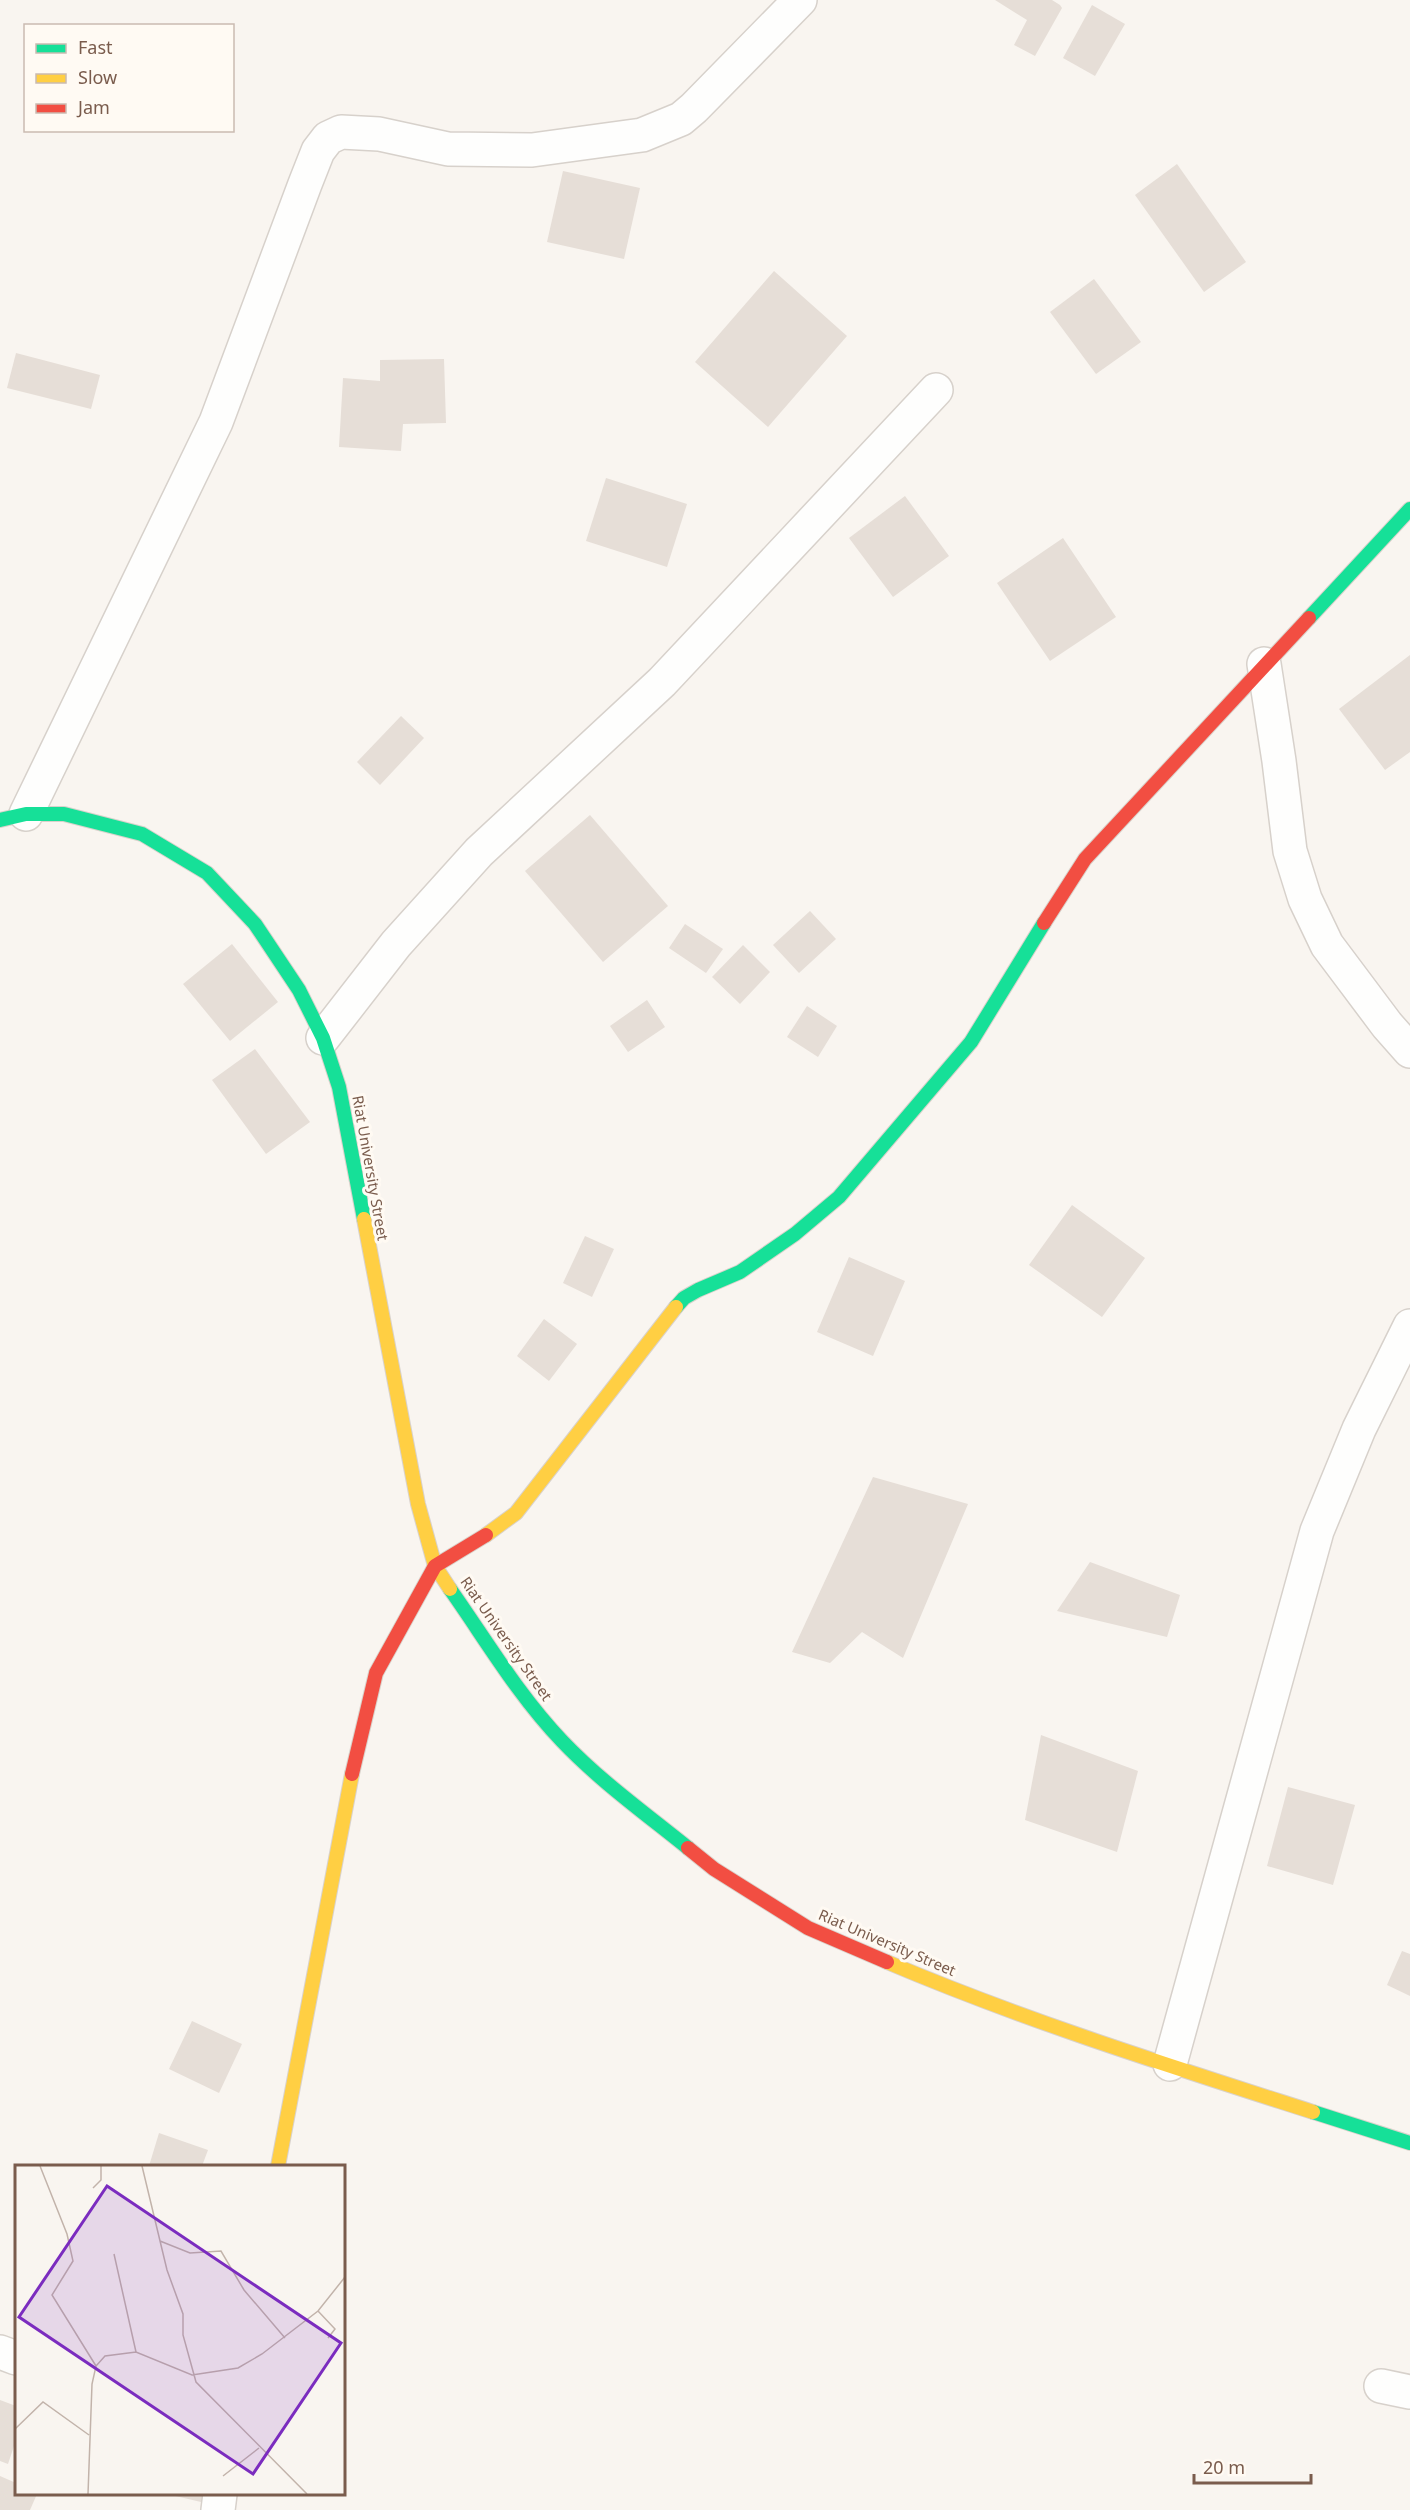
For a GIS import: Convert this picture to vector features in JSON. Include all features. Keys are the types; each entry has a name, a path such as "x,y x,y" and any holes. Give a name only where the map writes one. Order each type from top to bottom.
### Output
{"street":[{"path":"13,817 216,422 318,151 328,138 341,132 360,132 448,149 532,150 642,135 666,127 688,114 800,0"},
{"path":"323,1038 396,944 479,852 662,682 936,390"},
{"path":"278,2165 360,1734 376,1673 435,1566 496,1529 516,1513 684,1298 740,1272 795,1234 839,1197 971,1042 1085,859 1410,509"},
{"path":"1264,664 1290,851 1305,899 1327,945 1410,1052"},
{"name":"Riat University Street","path":"13,817 64,814 142,834 207,873 255,924 298,990 323,1038 339,1087 418,1504 435,1566 516,1685 561,1741 602,1778 714,1869 808,1928 913,1973 1122,2050 1410,2143"},
{"path":"1170,2064 1317,1531 1359,1429 1410,1326"},
{"path":"0,2352 15,2358"},
{"path":"218,2510 220,2495"}],"building":[{"path":"995,0 1052,0 1060,5 1062,8 1035,56 1014,45 1027,20"},
{"path":"1092,5 1125,24 1095,76 1063,58"},
{"path":"1177,164 1246,262 1204,292 1135,195"},
{"path":"563,171 640,188 624,259 547,242"},
{"path":"774,271 847,336 768,427 695,362"},
{"path":"1094,279 1141,342 1096,374 1050,312"},
{"path":"16,353 100,375 91,409 7,388"},
{"path":"444,359 446,423 403,424 401,451 339,447 343,378 380,381 380,360"},
{"path":"606,478 687,504 667,567 586,541"},
{"path":"905,496 949,556 893,597 849,538"},
{"path":"1063,538 1116,617 1050,661 997,583"},
{"path":"1410,655 1410,752 1385,770 1339,709"},
{"path":"401,716 424,738 380,785 357,762"},
{"path":"590,815 668,906 603,962 525,871"},
{"path":"810,911 836,939 799,973 773,945"},
{"path":"685,924 723,949 706,973 669,948"},
{"path":"232,944 278,1002 230,1041 183,984"},
{"path":"743,945 770,972 740,1004 712,977"},
{"path":"647,1000 665,1027 628,1052 610,1026"},
{"path":"807,1006 837,1026 818,1057 787,1037"},
{"path":"255,1049 310,1122 266,1154 212,1080"},
{"path":"1072,1205 1145,1258 1102,1317 1029,1265"},
{"path":"585,1236 614,1249 592,1297 563,1283"},
{"path":"849,1257 905,1281 873,1356 817,1332"},
{"path":"544,1319 577,1344 549,1381 517,1356"},
{"path":"873,1477 968,1504 903,1658 862,1632 830,1663 792,1652"},
{"path":"1090,1562 1180,1595 1167,1637 1057,1611"},
{"path":"1041,1735 1138,1771 1117,1852 1025,1820"},
{"path":"1288,1787 1355,1805 1333,1885 1267,1866"},
{"path":"1402,1951 1410,1954 1410,1996 1387,1985"},
{"path":"192,2021 242,2044 219,2093 169,2069"},
{"path":"159,2133 208,2150 202,2165 149,2165"},
{"path":"0,2400 15,2406 15,2443 8,2464 0,2461"},
{"path":"0,2476 15,2483 15,2495 37,2495 30,2510 0,2510"},
{"path":"171,2495 203,2495 201,2502"}],"traffic: fast":[{"path":"1309,618 1410,509"},
{"path":"0,820 26,814 64,814 142,834 207,873 255,924 299,990 323,1038 339,1087 364,1219"},
{"path":"676,1307 684,1298 698,1290 740,1272 795,1234 839,1197 971,1042 1044,923"},
{"path":"450,1589 517,1686 562,1741 607,1783 688,1848"},
{"path":"1313,2112 1410,2143"}],"traffic: slow":[{"path":"364,1219 418,1504 435,1566 450,1589"},
{"path":"486,1535 516,1513 676,1307"},
{"path":"278,2165 352,1774"},
{"path":"887,1962 1045,2023 1313,2112"}],"traffic: jam":[{"path":"1044,923 1085,859 1309,618"},
{"path":"352,1774 376,1673 435,1566 486,1535"},
{"path":"688,1848 714,1869 808,1928 887,1962"}]}
